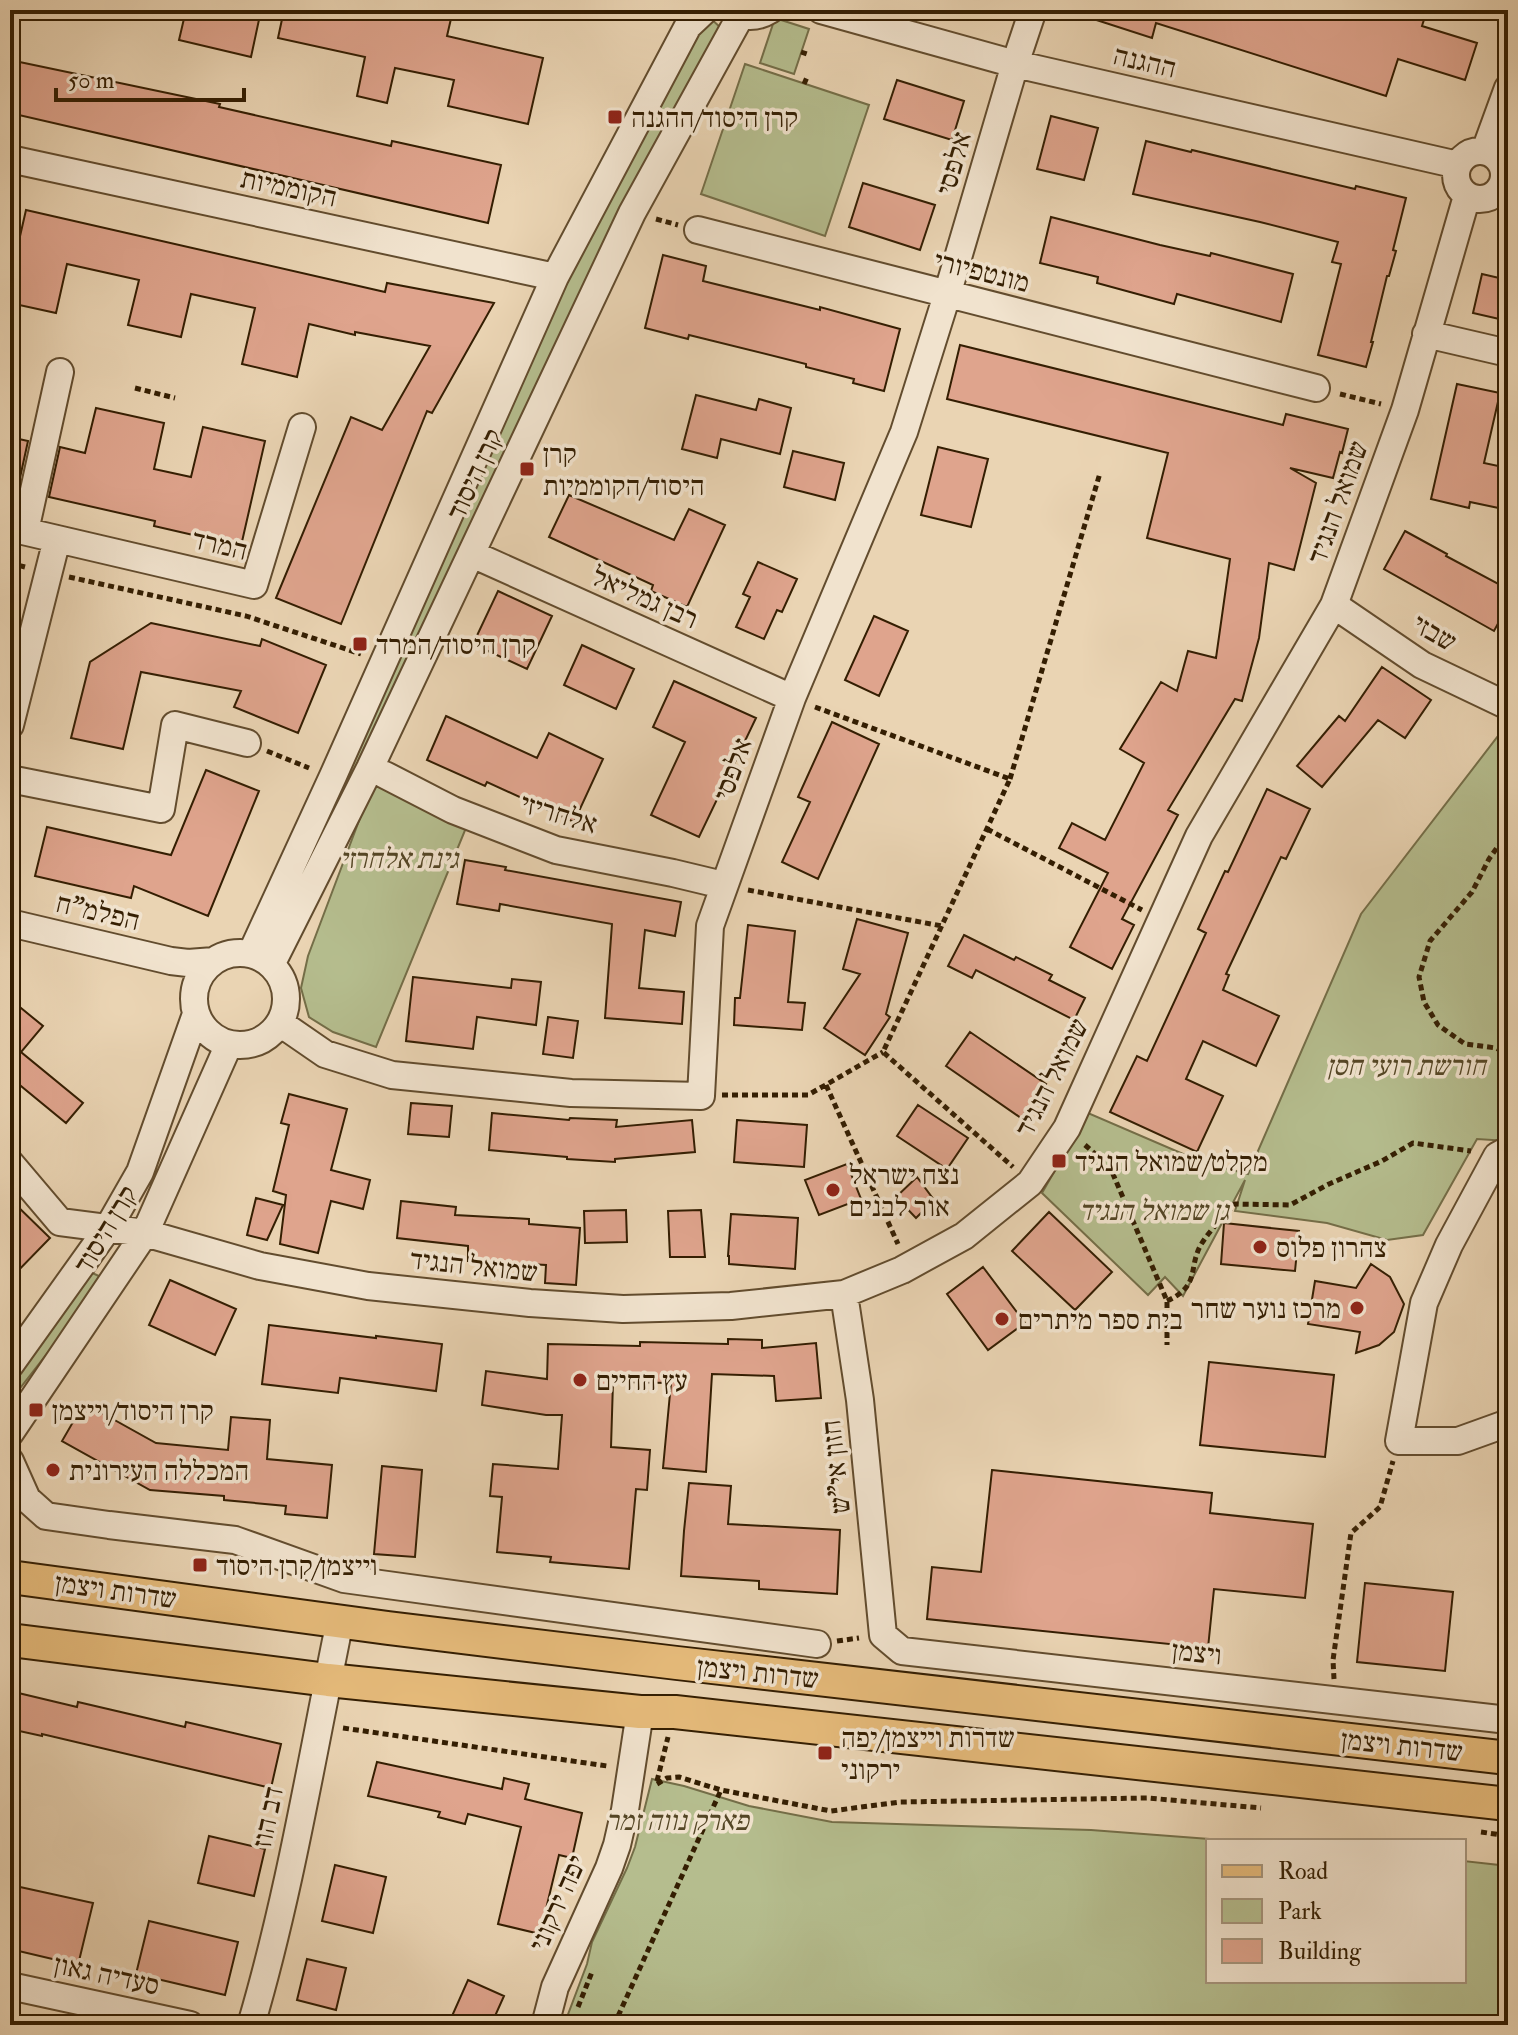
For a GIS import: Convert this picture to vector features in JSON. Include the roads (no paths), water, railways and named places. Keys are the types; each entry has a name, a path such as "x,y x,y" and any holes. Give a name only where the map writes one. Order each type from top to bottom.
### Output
{"main road":[{"path":"10,1565 29,1575 55,1581"},
{"name":"שדרות ויצמן","path":"10,1577 677,1663 1508,1758"},
{"name":"שדרות ויצמן","path":"10,1640 328,1680 640,1712 675,1712 1508,1804"}],"street":[{"name":"קרן היסוד","path":"261,959 333,776 555,277 688,26 705,10"},
{"path":"735,12 746,17 770,10"},
{"name":"ההגנה","path":"821,10 1015,64 1458,165"},
{"name":"אלפסי","path":"280,1023 325,1054 392,1075 571,1093 701,1096 710,926 792,698 904,432 1033,10"},
{"name":"קרן היסוד","path":"261,959 370,768 632,213 735,12"},
{"path":"1485,151 1508,88"},
{"path":"1485,151 1502,165 1506,179 1490,197 1474,199 1458,185 1456,171 1469,153 1485,151"},
{"name":"הקוממיות","path":"10,159 555,277"},
{"name":"שמואל הנגיד","path":"10,1163 60,1222 145,1233 260,1266 368,1286 530,1303 638,1309 731,1306 844,1294 909,1266 964,1236 1030,1183 1067,1128 1199,836 1334,605 1405,410 1467,196"},
{"name":"מונטפיורי","path":"698,230 1316,388"},
{"path":"1426,334 1508,353"},
{"path":"18,530 60,372"},
{"name":"המרד","path":"18,530 254,585 302,427"},
{"path":"10,725 57,539"},
{"name":"רבן גמליאל","path":"472,554 792,698"},
{"name":"שבזי","path":"1334,605 1422,665 1508,706"},
{"path":"10,779 161,809 175,725 247,743"},
{"name":"אלחריזי","path":"385,775 453,810 556,850 723,885"},
{"name":"הפלמ\"ח","path":"10,923 171,961 214,961"},
{"path":"171,961 185,971 195,1006 203,1027 214,1038 229,1044 258,1042 270,1034 280,1023 287,998 280,974 261,959 238,953 214,961 203,971 196,984 195,1006"},
{"name":"קרן היסוד","path":"10,1365 108,1228 140,1172 195,1006"},
{"name":"קרן היסוד","path":"10,1433 145,1233 229,1044"},
{"path":"1502,1153 1449,1245 1424,1303 1399,1441 1458,1441 1508,1423"},
{"name":"חזון אי\"ש","path":"844,1294 860,1400 883,1635"},
{"path":"10,1461 27,1499 46,1516 235,1540 344,1579 817,1644"},
{"name":"דב הוז","path":"251,2025 267,1970 340,1621"},
{"name":"ויצמן","path":"883,1635 902,1651 1508,1720"},
{"name":"יפה ירקוני","path":"545,2025 555,1987 617,1845 640,1712"},
{"name":"סעדיה גאון","path":"10,1986 190,2025"}],"place":[{"name":"קרן היסוד/ההגנה","path":"615,117"},
{"name":"קרן היסוד/הקוממיות","path":"527,469"},
{"name":"קרן היסוד/המרד","path":"360,644"},
{"name":"מקלט/שמואל הנגיד","path":"1059,1161"},
{"name":"נצח ישראל אור לבנים","path":"833,1190"},
{"name":"צהרון פלוס","path":"1260,1247"},
{"name":"מרכז נוער שחר","path":"1357,1308"},
{"name":"בית ספר מיתרים","path":"1002,1319"},
{"name":"עץ החיים","path":"580,1380"},
{"name":"קרן היסוד/וייצמן","path":"36,1410"},
{"name":"המכללה העירונית","path":"53,1470"},
{"name":"וייצמן/קרן היסוד","path":"200,1565"},
{"name":"שדרות וייצמן/יפה ירקוני","path":"825,1753"}],"park label":[{"name":"גינת אלחרזי","path":"399,858"},
{"name":"חורשת רועי חסן","path":"1406,1065"},
{"name":"גן שמואל הנגיד","path":"1154,1210"},
{"name":"פארק נווה זמר","path":"677,1820"}]}
